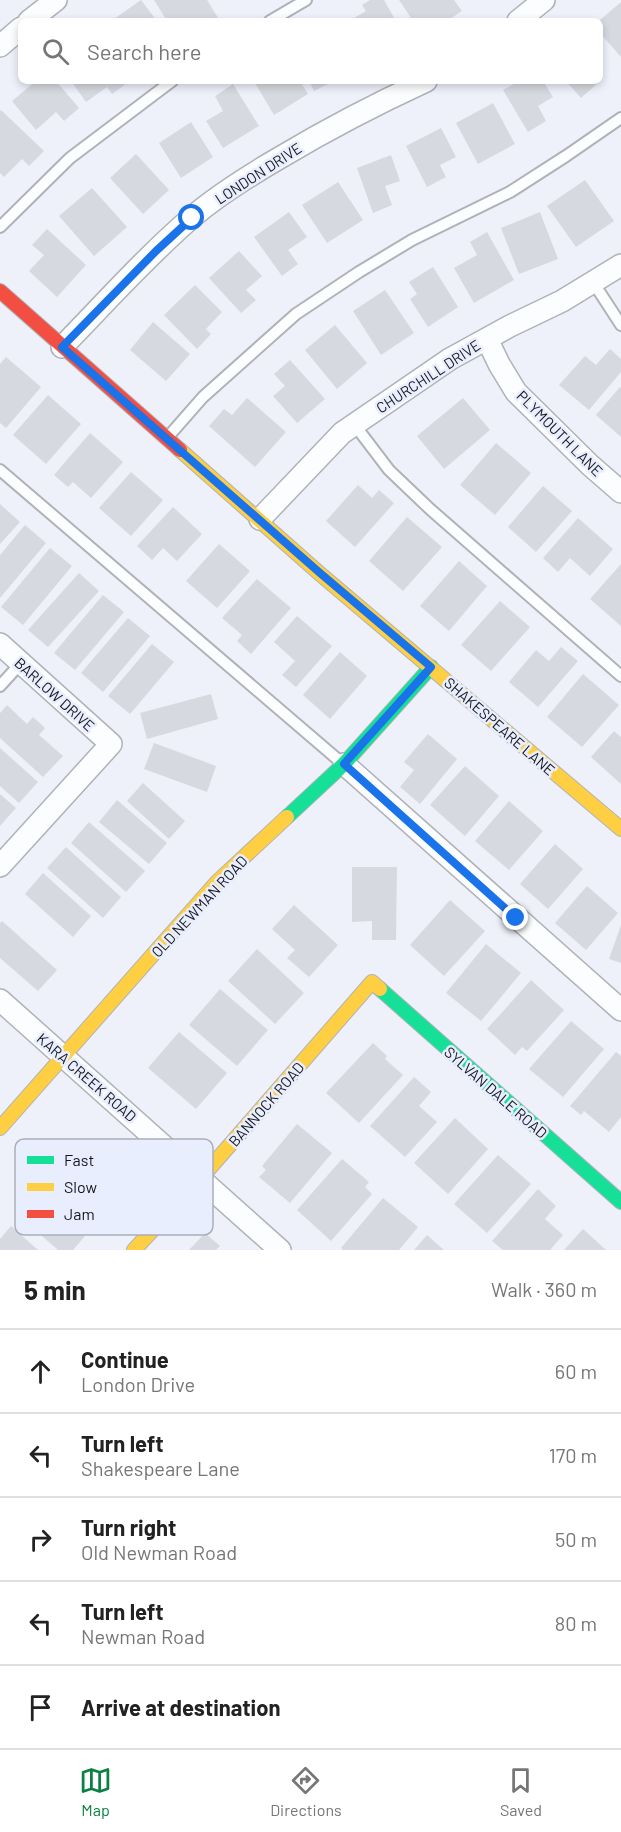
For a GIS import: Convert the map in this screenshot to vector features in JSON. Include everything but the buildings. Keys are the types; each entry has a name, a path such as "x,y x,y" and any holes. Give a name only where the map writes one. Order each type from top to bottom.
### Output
{"street":[{"path":"33,18 56,0"},
{"path":"522,18 544,0"},
{"path":"0,46 18,31"},
{"name":"LONDON DRIVE","path":"62,347 156,251 201,210 249,176 309,140 372,105 419,84"},
{"name":"CHURCHILL DRIVE","path":"260,519 342,433 354,424 450,358 562,301 621,265"},
{"name":"SHAKESPEARE LANE","path":"0,291 320,573 621,829"},
{"name":"PLYMOUTH LANE","path":"486,339 516,392 590,465 621,492"},
{"name":"BARLOW DRIVE","path":"0,644 111,744 0,866"},
{"name":"OLD NEWMAN ROAD","path":"0,1128 217,882 344,764 431,667"},
{"path":"344,764 621,1010"},
{"name":"BANNOCK ROAD","path":"213,1164 372,982"},
{"name":"SYLVAN DALE ROAD","path":"372,982 621,1202"},
{"name":"KARA CREEK ROAD","path":"0,1000 158,1139"},
{"name":"KARA CREEK ROAD","path":"213,1189 280,1250"},
{"name":"BANNOCK ROAD","path":"134,1250 148,1235"}],"lane":[{"path":"275,18 306,0"},
{"path":"0,227 70,158 168,84"},
{"path":"167,438 202,397 296,314 412,240 510,192 621,118"},
{"path":"592,282 621,325"},
{"path":"354,424 389,470 431,510 621,676"},
{"path":"0,470 344,764"},
{"path":"0,686 21,663"}],"traffic: fast":[{"path":"287,817 344,764 431,667"},
{"path":"380,989 621,1202"}],"traffic: slow":[{"path":"180,450 319,573 621,829"},
{"path":"0,1128 217,882 287,817"},
{"path":"213,1164 372,982 380,989"},
{"path":"134,1250 148,1235"}],"traffic: jam":[{"path":"0,291 180,450"}],"route":[{"path":"192,218 156,251 62,347 431,667 344,764 516,918"}]}
